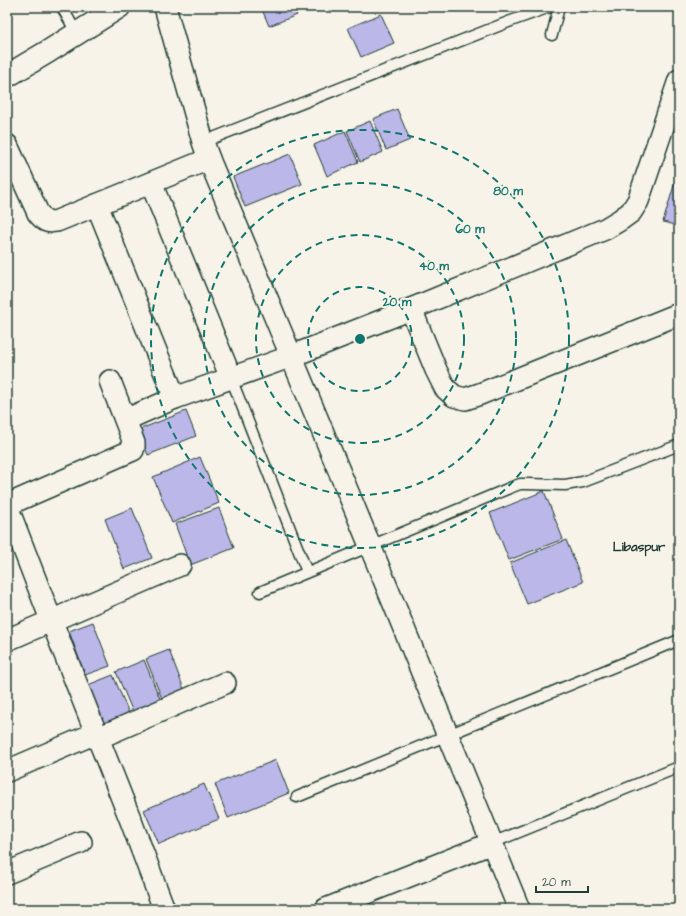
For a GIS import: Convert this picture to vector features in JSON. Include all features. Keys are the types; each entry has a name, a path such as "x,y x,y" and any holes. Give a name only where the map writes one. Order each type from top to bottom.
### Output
{"street":[{"path":"7,76 120,7"},
{"path":"165,7 206,151 371,545 519,909"},
{"path":"134,416 175,398 292,356 411,309 605,229 620,220 631,212 638,201 679,80"},
{"path":"7,145 38,213 48,222 57,221 151,183 206,151"},
{"path":"151,183 232,378"},
{"path":"97,205 175,398"},
{"path":"411,309 445,388 454,396 465,399 679,314"},
{"path":"110,382 134,443 133,450 7,506 164,909"},
{"path":"7,640 180,566"},
{"path":"7,771 97,736 225,683"},
{"path":"7,873 81,842"},
{"path":"326,909 492,843"}],"lane":[{"path":"62,7 77,34"},
{"path":"206,151 511,20 550,7"},
{"path":"552,35 559,7"},
{"path":"232,378 307,572"},
{"path":"260,592 520,484 565,485 583,482 679,445"},
{"path":"297,797 679,640"},
{"path":"492,843 679,767"}],"building":[{"path":"261,7 294,7 297,15 269,26"},
{"path":"381,14 394,43 361,57 348,28"},
{"path":"397,109 410,140 386,150 373,119"},
{"path":"370,121 383,152 360,162 347,131"},
{"path":"345,131 358,162 327,176 314,145"},
{"path":"290,154 302,184 245,207 233,177"},
{"path":"675,182 679,183 679,226 663,222"},
{"path":"186,411 196,436 148,455 138,430"},
{"path":"200,457 219,503 172,523 153,477"},
{"path":"544,491 563,539 509,560 490,513"},
{"path":"132,508 152,558 124,569 105,519"},
{"path":"219,508 234,548 190,565 175,524"},
{"path":"566,540 583,582 527,604 510,563"},
{"path":"93,622 110,666 85,675 69,631"},
{"path":"169,650 187,697 165,706 146,659"},
{"path":"144,660 163,706 135,717 116,672"},
{"path":"113,675 131,718 106,729 88,685"},
{"path":"276,760 289,793 228,818 215,784"},
{"path":"204,784 219,819 159,844 144,810"}],"district":[{"name":"Libaspur","path":"639,547"}]}
